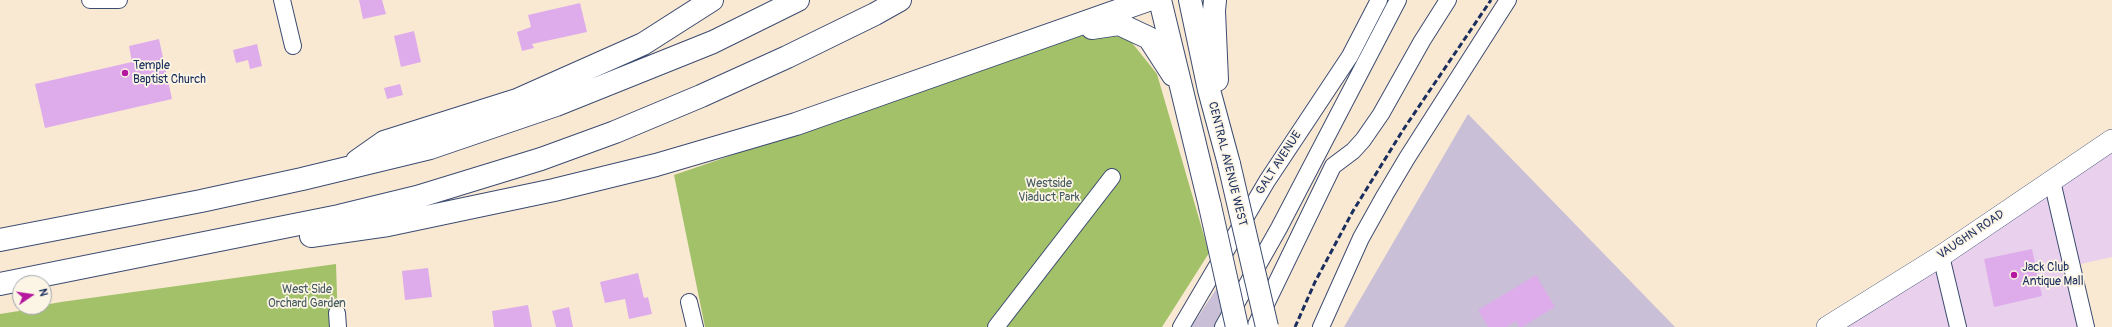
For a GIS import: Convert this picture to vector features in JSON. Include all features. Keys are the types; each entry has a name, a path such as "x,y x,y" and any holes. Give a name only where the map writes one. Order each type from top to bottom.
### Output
{"highway":[{"path":"346,169 384,142 517,100 643,44 712,0"},
{"path":"0,240 201,201 346,169 430,148 556,105 712,42 798,0"},
{"path":"0,284 339,216 417,197 541,159 615,132 701,96 788,57 900,0"},
{"path":"250,234 310,236 388,225 554,190 656,165 796,124 1148,0"},
{"path":"1160,0 1238,327"},
{"name":"CENTRAL AVENUE WEST","path":"1190,0 1218,125 1229,164 1267,327"},
{"path":"1215,0 1214,11 1218,125"},
{"path":"1059,32 1119,24 1149,38 1181,88"}],"main road":[{"name":"VAUGHN ROAD","path":"1839,323 2112,140"}],"street":[{"path":"90,0 119,0"},
{"path":"282,0 293,46"},
{"name":"GALT AVENUE","path":"1180,327 1267,180 1350,56 1379,0"},
{"path":"1223,327 1279,228 1398,0"},
{"path":"1256,327 1333,166 1353,151 1372,127 1422,41 1448,0"},
{"path":"1321,327 1362,238 1385,195 1508,0"},
{"path":"996,327 1112,177"},
{"path":"2052,181 2086,327"},
{"path":"1941,256 1958,327"},
{"path":"689,302 695,327"}],"shaded area":[{"path":"1468,114 1675,327 1344,327"},
{"path":"2112,140 2112,257 2072,266 2086,327 1827,327"},
{"path":"1217,288 1226,327 1191,327"}],"green space":[{"name":"Westside Viaduct Park","path":"1092,32 1129,39 1157,74 1209,253 1162,327 705,327 674,175"},
{"name":"West Side Orchard Garden","path":"336,264 338,327 0,327 0,314 12,312 12,315 52,315 52,304"}],"building":[{"path":"359,0 382,0 386,14 363,19"},
{"path":"580,3 587,32 532,44 534,48 522,51 517,32 531,27 528,15"},
{"path":"414,31 421,62 401,67 394,36"},
{"name":"Temple Baptist Church","path":"159,39 172,99 45,128 35,84 132,62 129,46"},
{"path":"257,44 262,66 250,69 248,60 236,63 233,50"},
{"path":"400,84 403,95 387,99 384,88"},
{"path":"2032,249 2042,296 1994,307 1984,259"},
{"path":"428,268 432,297 405,300 402,271"},
{"path":"638,273 644,298 648,297 652,314 629,319 625,299 605,303 600,282"},
{"path":"1536,275 1555,307 1522,327 1519,327 1516,321 1506,327 1488,327 1478,310"},
{"path":"528,305 532,327 494,327 492,311"},
{"path":"569,307 573,327 556,327 552,311"}],"railway":[{"path":"1295,327 1315,282 1353,211 1403,130 1491,0"}],"place":[{"name":"Temple Baptist Church","path":"125,73"},
{"name":"Jack Club Antique Mall","path":"2014,275"}]}
